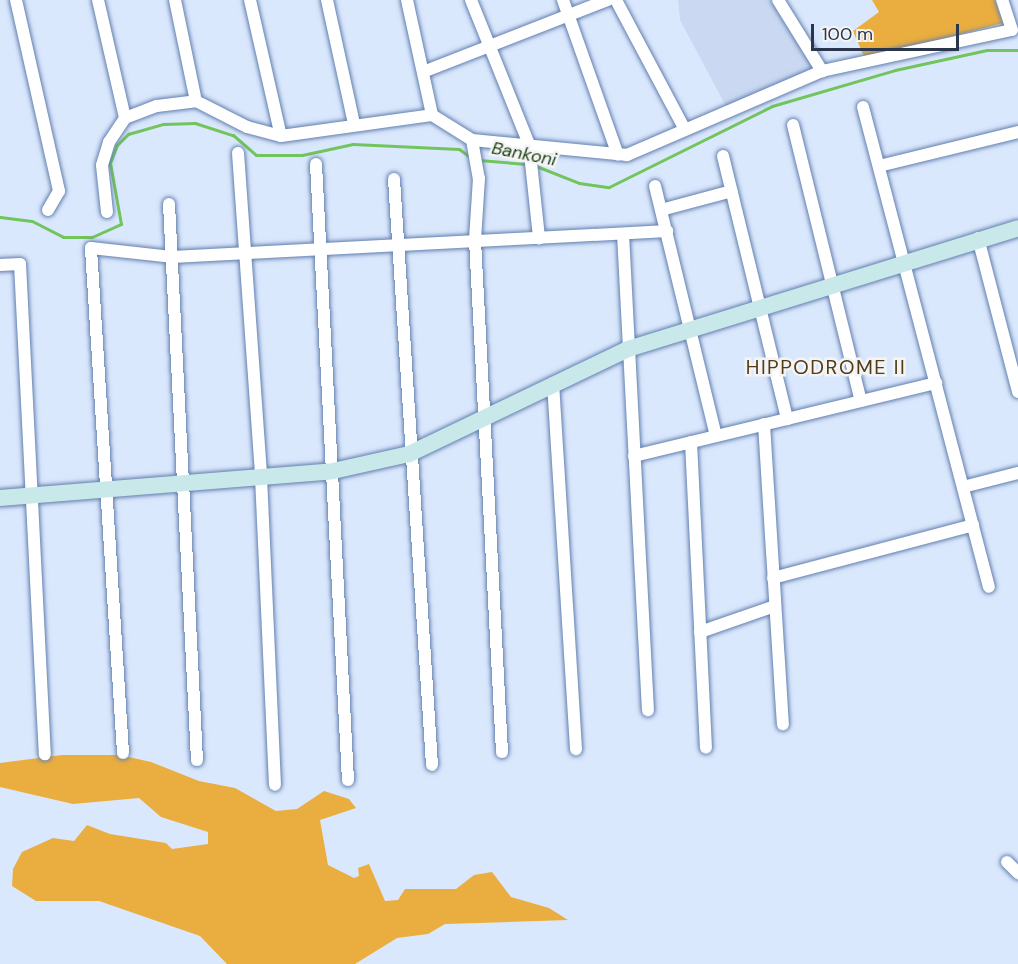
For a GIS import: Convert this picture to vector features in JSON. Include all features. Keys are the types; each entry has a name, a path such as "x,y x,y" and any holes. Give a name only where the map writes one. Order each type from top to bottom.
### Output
{"street":[{"path":"16,0 59,191 48,210"},
{"path":"98,0 125,118 102,165 106,212"},
{"path":"175,0 196,101"},
{"path":"250,0 281,136"},
{"path":"327,0 354,124"},
{"path":"407,0 432,115"},
{"path":"471,0 488,48 529,144 539,238"},
{"path":"563,0 618,155"},
{"path":"423,72 608,0"},
{"path":"616,0 685,130"},
{"path":"778,0 822,71"},
{"path":"125,118 158,106 196,101 246,127 281,136 354,124 432,115 472,140 529,144 618,155 685,130 822,71 1012,30 1002,0"},
{"path":"863,107 989,587"},
{"path":"793,125 861,401"},
{"path":"879,166 1018,132"},
{"path":"472,140 479,178 475,240 502,752"},
{"path":"238,153 261,477 275,785"},
{"path":"723,156 788,419"},
{"path":"316,164 323,248 348,780"},
{"path":"394,178 409,454 432,765"},
{"path":"655,186 716,436"},
{"path":"661,210 732,191"},
{"path":"169,204 186,484 197,760"},
{"path":"0,498 333,471 409,454 628,349 832,282 1018,228"},
{"path":"123,753 109,490 92,248 172,258 667,231"},
{"path":"623,234 648,710"},
{"path":"978,238 1018,392"},
{"path":"0,265 20,264 45,754"},
{"path":"553,383 576,749"},
{"path":"634,456 936,383"},
{"path":"764,424 783,724"},
{"path":"691,442 706,748"},
{"path":"963,487 1018,473"},
{"path":"773,578 973,525"},
{"path":"700,632 775,606"},
{"path":"1007,862 1018,873"}],"shaded area":[{"path":"678,0 770,0 813,69 730,114 680,20"},
{"path":"872,0 995,0 1003,23 865,59 853,31 879,12"},
{"path":"62,755 120,755 151,762 199,781 235,788 276,811 297,809 324,791 349,799 356,808 320,820 328,865 354,878 359,876 358,868 369,864 385,901 398,900 405,889 456,889 474,875 492,872 511,897 549,908 568,920 445,924 428,934 397,938 355,964 227,964 200,936 99,901 36,901 12,886 13,869 22,852 53,838 74,841 87,825 110,834 166,843 172,849 208,844 208,832 161,817 139,798 73,804 0,787 0,763"}],"waterway":[{"name":"Bankoni","path":"536,166 579,183 609,187 772,106 895,70 987,50 1018,50"},
{"name":"Bankoni","path":"0,217 32,221 63,237 92,237 121,224 110,163 117,145 128,134 163,124 195,123 233,135 256,155 302,155 353,144 459,149 470,157"},
{"name":"Bankoni","path":"479,160 526,164"}],"district":[{"name":"HIPPODROME II","path":"826,367"}]}
